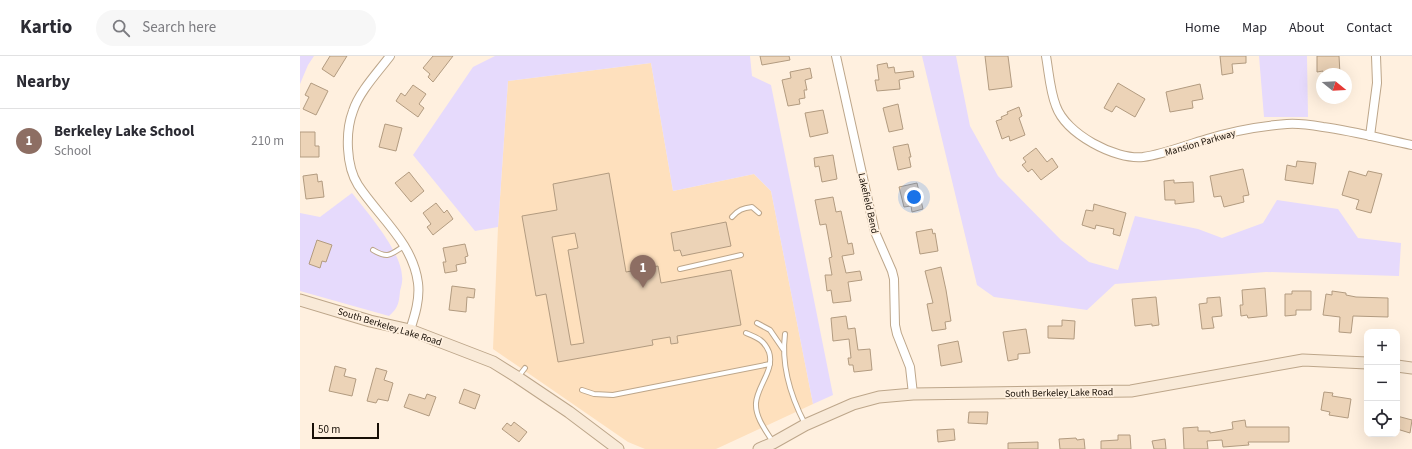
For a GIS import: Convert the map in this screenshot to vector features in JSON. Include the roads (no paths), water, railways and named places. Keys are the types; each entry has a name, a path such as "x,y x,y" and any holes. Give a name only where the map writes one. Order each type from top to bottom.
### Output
{"street":[{"path":"390,56 365,88 353,111 347,136 349,160 357,184 395,232 413,261 418,283 417,308 410,330"},
{"name":"Lakefield Bend","path":"836,56 875,232 894,279 896,329 910,367 913,394"},
{"name":"Mansion Parkway","path":"1046,56 1052,93 1059,114 1070,126 1085,138 1101,147 1126,155 1142,157 1238,130 1290,124 1305,124 1338,129 1412,145"},
{"path":"1370,136 1376,83 1376,56"},
{"name":"South Berkeley Lake Road","path":"300,300 370,321 410,330 493,362 518,377 569,412 618,449"},
{"name":"South Berkeley Lake Road","path":"759,449 805,425 853,404 879,397 913,394 1131,391 1302,360 1364,363"},
{"path":"1400,366 1412,368"}],"lane":[{"path":"732,217 736,212 745,208 752,208 759,213"},
{"path":"373,250 383,256 391,255 405,246"},
{"path":"680,269 741,255"},
{"path":"758,323 770,330 783,349"},
{"path":"746,333 766,344 770,356 770,364 756,402 757,412 773,443"},
{"path":"785,334 783,349 790,387 796,408 805,425"},
{"path":"582,390 594,394 613,396 770,364"},
{"path":"518,377 525,368"}],"place":[{"name":"Berkeley Lake School","path":"643,288"}]}
